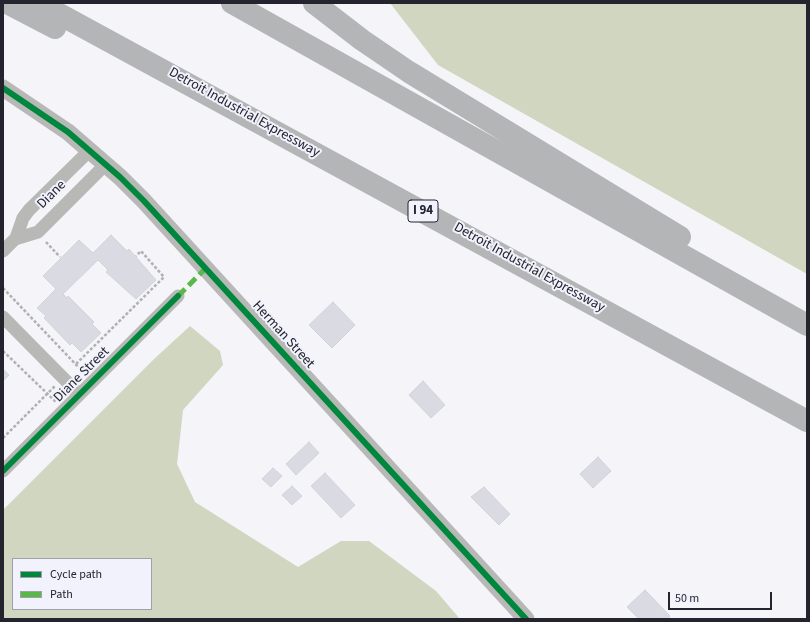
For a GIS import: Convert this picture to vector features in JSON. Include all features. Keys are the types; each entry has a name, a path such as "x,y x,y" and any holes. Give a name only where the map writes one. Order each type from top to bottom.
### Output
{"highway":[{"path":"6,3 58,30 149,61"},
{"name":"Detroit Industrial Expressway","path":"39,3 149,61 807,421"},
{"path":"232,3 807,325"},
{"path":"314,3 362,40 409,72 729,268 807,311"}],"street":[{"name":"Herman Street","path":"3,88 36,108 90,150 106,164 175,234 526,619"},
{"name":"Diane","path":"3,251 16,238 23,218 29,210 90,150"},
{"name":"Diane","path":"16,238 38,232 106,164"},
{"name":"Diane Street","path":"3,471 178,296"},
{"path":"3,317 79,394"}],"path":[{"path":"41,237 60,257"},
{"path":"76,364 164,277 141,251 136,256"},
{"path":"3,288 87,376"},
{"path":"3,351 57,404"},
{"path":"3,438 57,383"}],"green space":[{"path":"390,3 807,3 807,274 438,65"},
{"path":"190,326 220,351 223,365 183,410 177,464 195,502 298,567 341,541 369,541 436,591 460,619 3,619 3,510 153,360"}],"building":[{"path":"111,235 127,251 129,249 156,280 136,299 106,272 108,270 98,260 63,294 67,298 68,296 94,322 92,324 101,333 81,352 72,343 70,345 44,318 46,316 37,308 56,289 43,276 79,240 93,253"},
{"path":"333,302 355,325 332,348 309,325"},
{"path":"3,369 9,375 3,381"},
{"path":"423,381 445,405 431,418 409,395"},
{"path":"309,442 319,453 296,475 286,464"},
{"path":"598,457 611,471 593,488 580,474"},
{"path":"273,468 282,476 271,487 262,479"},
{"path":"325,473 355,505 341,518 311,486"},
{"path":"292,486 302,496 292,505 282,495"},
{"path":"484,487 510,514 499,525 471,497"},
{"path":"645,590 670,616 668,619 639,619 627,607"}],"marked path":[{"path":"178,296 206,268"}],"cycle path":[{"path":"3,88 68,132 120,177 144,201 526,619"},
{"path":"3,471 178,296"}]}
